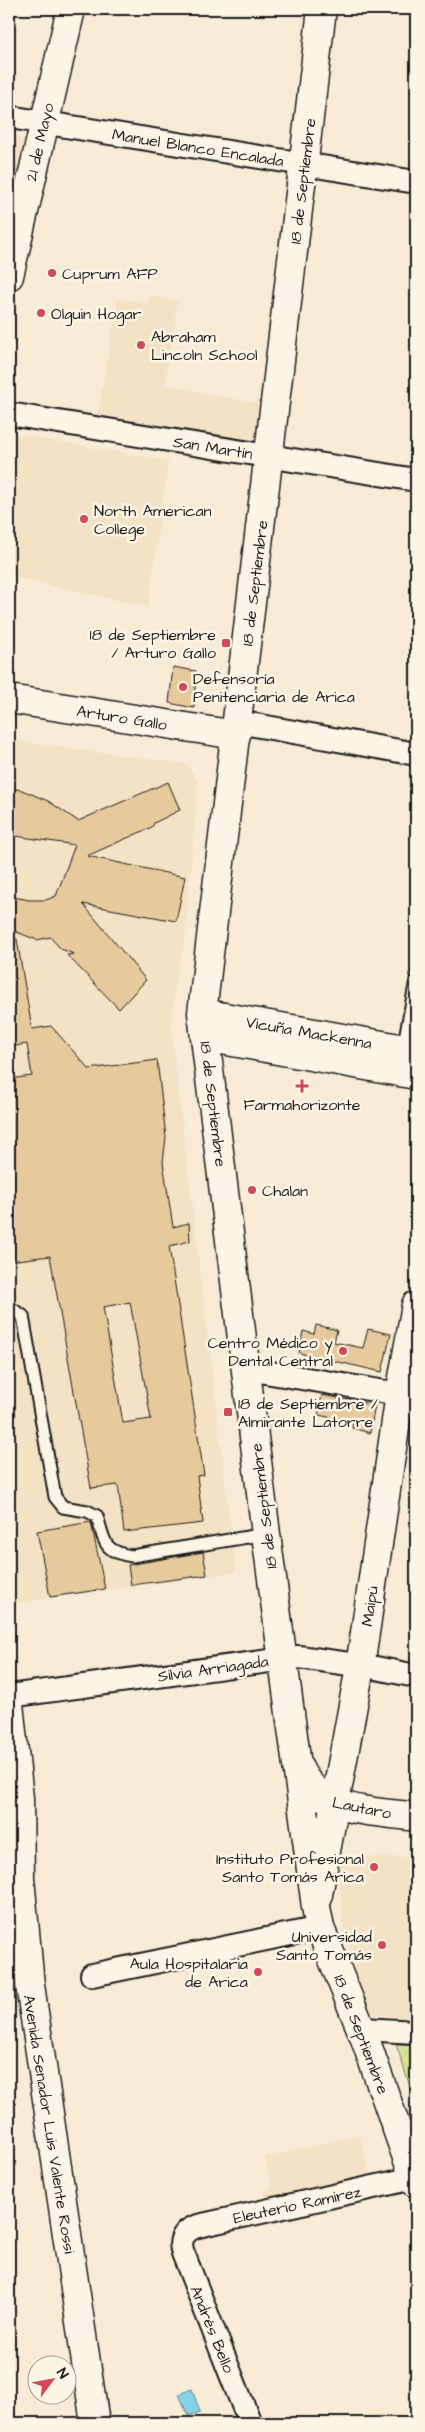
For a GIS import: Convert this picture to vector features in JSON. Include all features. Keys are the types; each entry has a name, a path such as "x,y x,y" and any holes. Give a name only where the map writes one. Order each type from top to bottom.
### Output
{"main road":[{"name":"21 de Mayo","path":"9,276 71,9"},
{"name":"18 de Septiembre","path":"322,9 204,1025 266,1534 318,1917 362,2029 415,2181"},
{"name":"Arturo Gallo","path":"9,698 237,729"},
{"name":"Vicuña Mackenna","path":"204,1025 410,1050"},
{"name":"Vicuña Mackenna","path":"204,1025 416,1075"},
{"name":"Maipú","path":"318,1917 334,1804 408,1396 416,1305"},
{"name":"Avenida Senador Luis Valente Rossi","path":"9,1704 19,1798 20,1878 30,1985 96,2423"},
{"name":"Lautaro","path":"296,1764 316,1794 334,1804 416,1817"}],"street":[{"name":"Manuel Blanco Encalada","path":"9,117 416,182"},
{"name":"San Martín","path":"9,414 416,480"},
{"name":"Arturo Gallo","path":"237,729 416,754"},
{"path":"247,1369 408,1396"},
{"name":"Silvia Arriagada","path":"9,1696 299,1657 360,1667 371,1667 416,1676"},
{"path":"92,1975 318,1917"},
{"path":"362,2029 416,2032"},
{"name":"Eleuterio Ramírez","path":"183,2235 191,2228 415,2181"},
{"name":"Andrés Bello","path":"183,2235 181,2240 183,2254 250,2423"}],"lane":[{"path":"410,1050 416,986"},
{"path":"9,1307 23,1316 55,1498 63,1507 87,1511 97,1516 106,1544 116,1554 132,1556 266,1534"}],"shaded area":[{"path":"9,137 26,140 15,199 9,198"},
{"name":"Abraham Lincoln School","path":"150,295 178,301 165,385 265,405 258,443 97,418 118,299 148,304"},
{"name":"North American College","path":"9,433 168,461 148,607 9,576"},
{"path":"9,740 186,764 198,781 185,938 175,982 171,1029 236,1572 9,1604"},
{"name":"Universidad Santo Tomás","path":"338,1857 416,1857 416,2019 366,2014 343,1927"},
{"path":"360,2135 371,2180 266,2204 263,2192 272,2189 265,2157"}],"green space":[{"path":"396,2044 416,2045 416,2105"}],"water":[{"path":"192,2389 200,2412 188,2416 179,2394"}],"building":[{"name":"Defensoría Penitenciaria de Arica","path":"173,667 196,671 194,708 169,703"},
{"path":"168,782 180,810 154,823 152,827 87,856 185,877 176,921 83,904 146,980 119,1009 67,955 74,954 61,949 50,937 37,940 9,929 9,896 29,900 46,900 56,896 75,845 9,835 9,788 22,790 48,801 78,821"},
{"path":"17,939 32,1029 51,1026 89,1069 157,1060 166,1137 163,1162 173,1227 189,1223 190,1241 169,1246 204,1475 197,1476 203,1523 124,1532 118,1485 91,1488 50,1256 9,1261 9,1079 32,1076 27,1044 9,1047 9,940","holes":["130,1302 151,1419 123,1423 103,1307"]},
{"name":"Centro Médico y Dental Central","path":"316,1325 337,1330 334,1342 363,1348 368,1329 391,1334 382,1372 299,1353 303,1331 314,1334"},
{"name":"Centro Médico y Dental Central","path":"322,1395 375,1405 370,1433 352,1428 353,1422 318,1415"},
{"path":"91,1522 105,1589 50,1597 37,1531"},
{"path":"203,1552 207,1575 131,1585 128,1565"}],"place":[{"name":"Cuprum AFP","path":"52,273"},
{"name":"Olguin Hogar","path":"41,313"},
{"name":"Abraham Lincoln School","path":"141,345"},
{"name":"North American College","path":"84,519"},
{"name":"18 de Septiembre / Arturo Gallo","path":"226,643"},
{"name":"Defensoría Penitenciaria de Arica","path":"183,687"},
{"name":"Farmahorizonte","path":"302,1086"},
{"name":"Chalan","path":"252,1190"},
{"name":"Centro Médico y Dental Central","path":"343,1351"},
{"name":"18 de Septiembre / Almirante Latorre","path":"228,1412"},
{"name":"Instituto Profesional Santo Tomás Arica","path":"374,1867"},
{"name":"Universidad Santo Tomás","path":"382,1945"},
{"name":"Aula Hospitalaria de Arica","path":"258,1972"}]}
